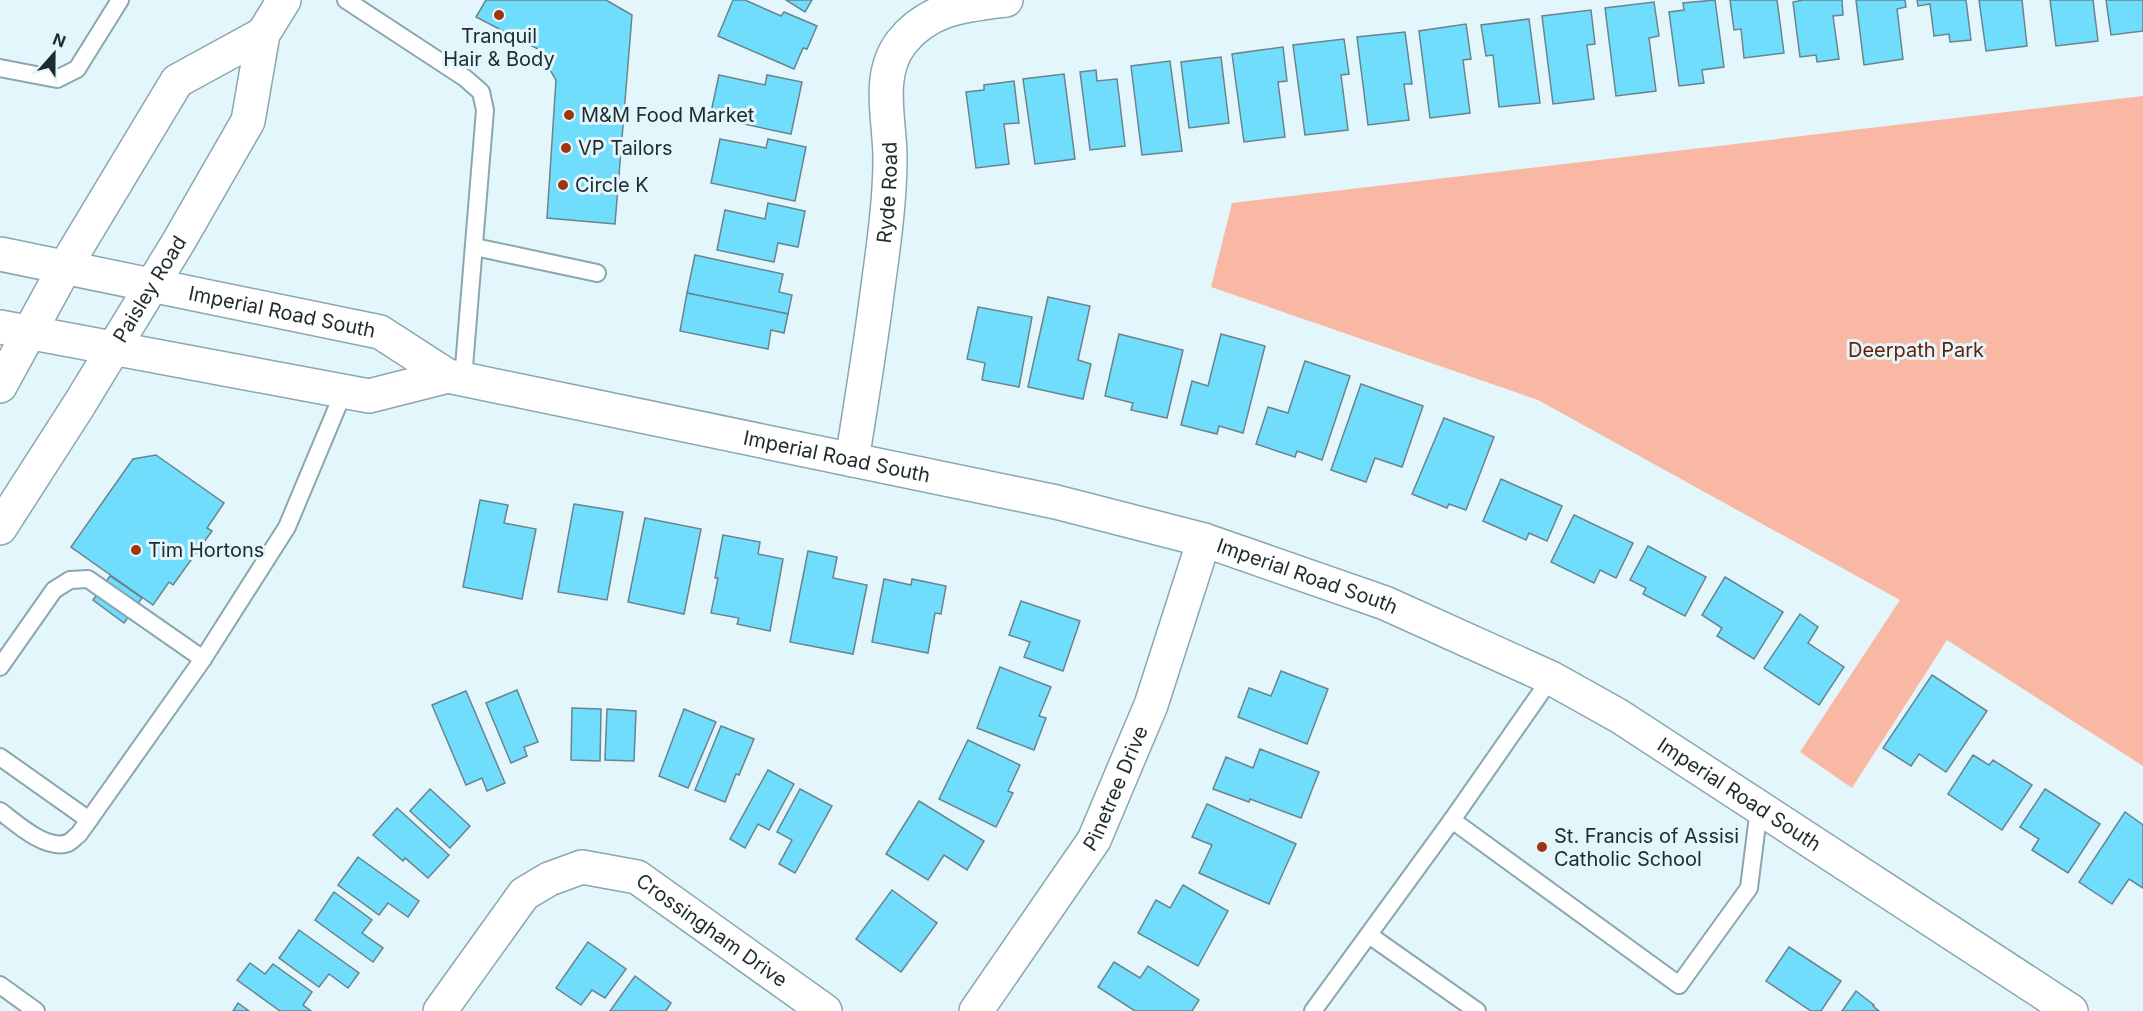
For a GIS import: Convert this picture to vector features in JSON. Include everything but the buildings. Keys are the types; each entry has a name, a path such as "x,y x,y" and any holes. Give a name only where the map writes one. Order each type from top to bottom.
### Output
{"street":[{"name":"Paisley Road","path":"0,528 114,349 248,122 263,34 284,0"},
{"name":"Ryde Road","path":"852,460 885,239 890,158 885,78 900,44 927,18 959,6 1006,0"},
{"name":"Paisley Road","path":"0,386 15,330 64,267 177,81 263,34"},
{"name":"Imperial Road South","path":"0,254 380,332 455,378 1056,502 1204,540 1385,603 1551,678 1619,716 2072,1011"},
{"name":"Imperial Road South","path":"15,330 369,396 455,378"},
{"name":"Pinetree Drive","path":"976,1011 1094,840 1150,705 1204,540"},
{"name":"Crossingham Drive","path":"440,1011 524,894 549,879 582,867 637,877 825,1011"}],"lane":[{"path":"0,68 57,79 67,75 77,69 120,0"},
{"path":"346,0 465,78 481,92 485,110 475,247 455,378"},
{"path":"475,247 597,273"},
{"path":"0,811 38,839 53,844 68,843 79,834 203,659 287,527 344,391"},
{"path":"0,667 54,590 70,579 88,579 203,659"},
{"path":"1313,1011 1452,820 1551,678"},
{"path":"0,757 89,820"},
{"path":"1452,820 1679,985 1749,888 1759,808"},
{"path":"1369,935 1477,1011"},
{"path":"0,985 36,1011"}],"green space":[{"name":"Deerpath Park","path":"2143,96 2143,766 1947,640 1852,788 1800,752 1900,600 1538,400 1211,287 1232,203"}],"place":[{"name":"Tranquil Hair & Body","path":"499,15"},
{"name":"M&M Food Market","path":"569,115"},
{"name":"VP Tailors","path":"566,148"},
{"name":"Circle K","path":"563,185"},
{"name":"Tim Hortons","path":"136,550"},
{"name":"St. Francis of Assisi Catholic School","path":"1542,847"}]}
